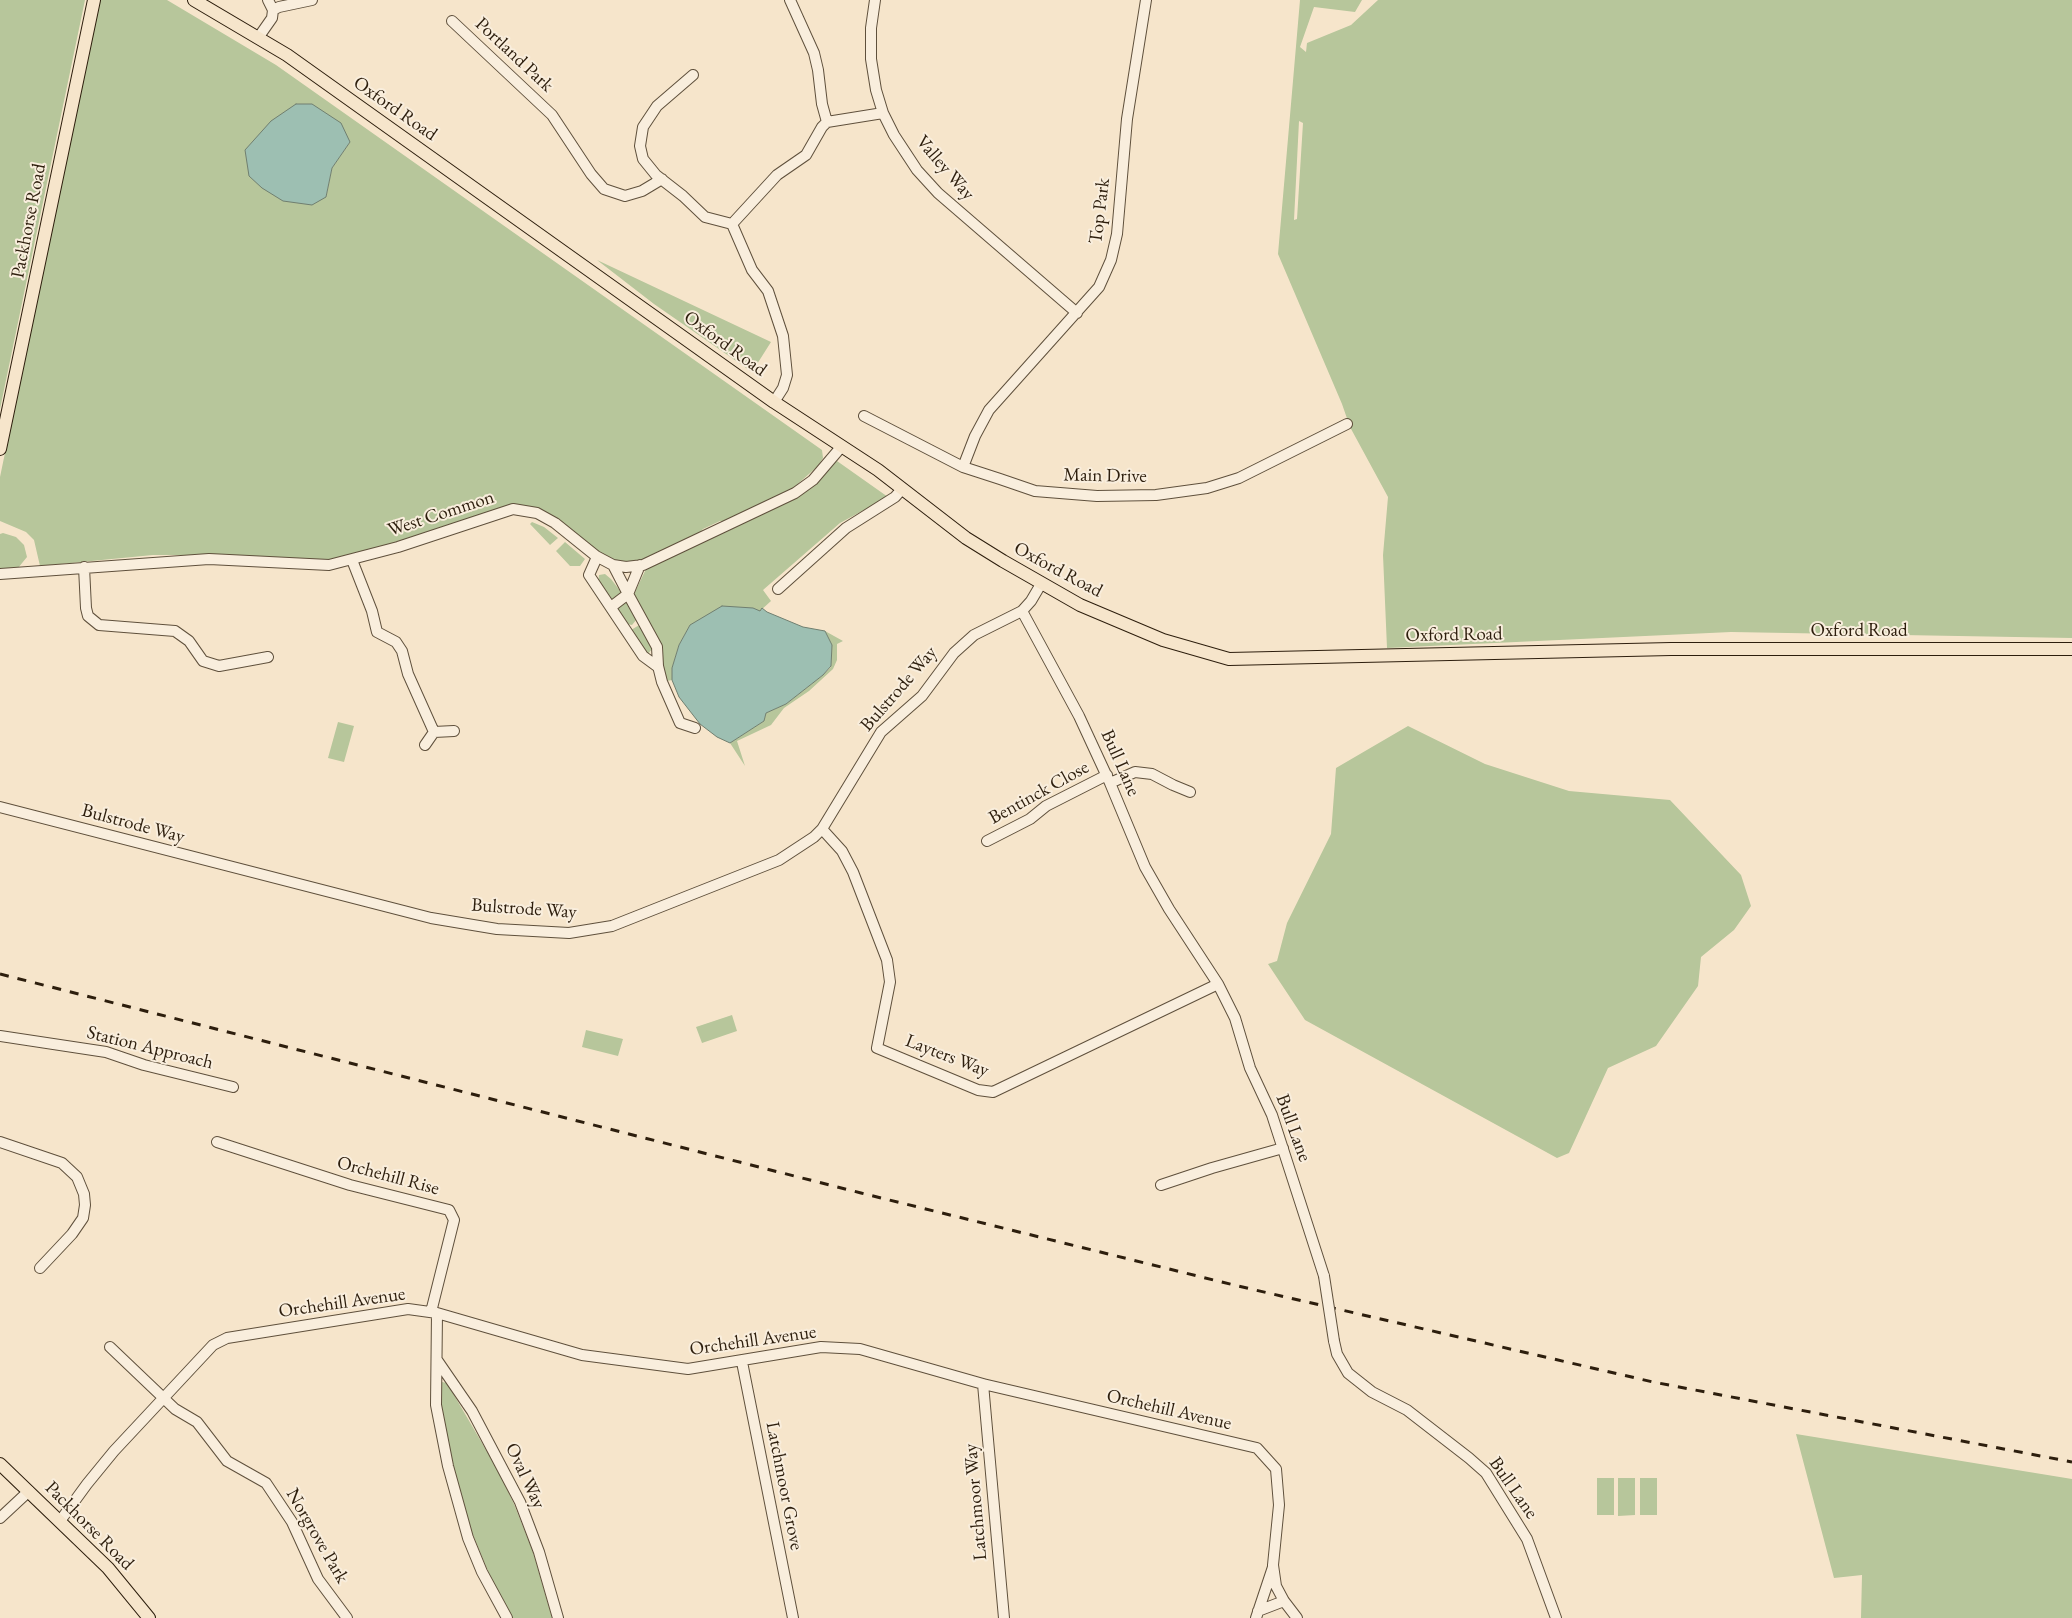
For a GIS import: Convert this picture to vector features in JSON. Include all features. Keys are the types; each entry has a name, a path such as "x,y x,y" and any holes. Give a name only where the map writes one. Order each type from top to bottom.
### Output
{"main road":[{"name":"Packhorse Road","path":"0,449 94,0"},
{"name":"Oxford Road","path":"194,0 287,55 774,402 842,446 966,538 1042,584 1095,612 1154,637 1229,659 1671,649 2072,649"},
{"name":"Packhorse Road","path":"0,1464 108,1568 149,1618"}],"street":[{"path":"258,38 272,18 269,3 279,6 312,0"},
{"path":"790,0 814,53 822,104 827,122"},
{"name":"Valley Way","path":"875,0 871,28 871,59 876,90 883,113 894,135 917,170 938,193 1077,312"},
{"name":"Top Park","path":"963,466 975,436 989,410 1099,287 1111,260 1118,234 1127,119 1146,0"},
{"name":"Portland Park","path":"452,21 552,115 591,174 604,189 625,196 642,191 662,179"},
{"path":"693,75 657,106 643,127 640,146 643,159 705,218 732,224"},
{"path":"732,224 777,176 806,155 822,127 827,122 883,113"},
{"path":"732,224 752,270 768,291 783,336 787,375 783,388 774,402"},
{"name":"Main Drive","path":"864,416 963,466 1035,491 1097,496 1156,495 1206,488 1239,478 1346,424"},
{"name":"West Common","path":"0,574 209,558 329,565 352,560 513,509 538,513 555,523 597,557 613,565 626,567 640,566 795,493 813,480 842,446"},
{"path":"778,589 846,528 895,497 902,489"},
{"path":"597,557 588,575 643,656 658,666"},
{"path":"352,560 378,632 396,642 402,651 408,674 434,732"},
{"path":"613,565 657,647 658,666 662,682 680,723 695,728"},
{"path":"611,607 628,594 640,566"},
{"path":"84,567 88,616 99,625 175,631 189,641 203,661 219,666 268,658"},
{"name":"Bulstrode Way","path":"0,807 431,918 497,929 569,933 612,926 779,860 814,837 822,829 881,732 922,696 954,653 974,635 1022,611 1042,584"},
{"name":"Bull Lane","path":"1022,611 1079,716 1109,779 1145,867 1169,909 1218,984 1235,1018 1250,1068 1272,1114 1324,1276 1337,1354 1348,1373 1372,1392 1407,1410 1470,1458 1486,1473 1526,1539 1556,1618"},
{"path":"627,630 642,619"},
{"path":"434,732 454,731"},
{"path":"425,745 434,732"},
{"name":"Bentinck Close","path":"988,841 1030,819 1046,806 1109,779 1135,772 1152,774 1190,792"},
{"name":"Layters Way","path":"822,829 842,851 853,872 888,960 890,982 877,1048 978,1090 993,1092 1218,984"},
{"name":"Station Approach","path":"0,1036 106,1052 144,1065 233,1087"},
{"path":"0,1142 62,1163 77,1177 84,1194 83,1218 72,1234 40,1268"},
{"name":"Orchehill Rise","path":"217,1142 350,1185 448,1210 454,1220 434,1313"},
{"path":"1161,1185 1283,1148"},
{"name":"Orchehill Avenue","path":"60,1521 114,1451 213,1345 227,1338 408,1309 434,1313 582,1354 688,1369 742,1362 821,1347 860,1348 983,1384 1257,1448 1276,1469 1279,1505 1273,1565 1276,1586 1284,1601 1297,1618"},
{"path":"434,1313 437,1360 436,1405 448,1466 468,1538 482,1572 507,1618"},
{"name":"Norgrove Park","path":"110,1347 175,1409 197,1422 227,1461 266,1483 292,1522 318,1579 347,1618"},
{"name":"Oval Way","path":"437,1360 472,1411 520,1502 539,1552 558,1618"},
{"name":"Latchmoor Grove","path":"742,1362 793,1618"},
{"name":"Latchmoor Way","path":"983,1384 1004,1618"},
{"path":"0,1518 29,1491"},
{"path":"1257,1614 1273,1565"},
{"path":"1257,1614 1284,1601"}],"shaded area":[{"path":"0,0 85,0 0,409"},
{"path":"99,0 167,0 276,65 822,450 823,458 818,466 792,489 731,521 720,521 703,529 694,539 645,559 632,562 615,560 598,553 530,507 385,548 332,560 313,561 209,555 153,555 40,566 34,540 26,532 0,521 0,477","holes":["350,142 332,168 326,197 245,150"]},
{"path":"1300,0 1362,0 1355,12 1314,7 1300,47 1306,52 1307,43 1351,25 1378,0 2072,0 2072,638 1731,632 1387,648 1383,555 1388,497 1350,427 1278,254","holes":["1299,121 1303,123 1297,219 1294,220"]},
{"path":"296,104 312,104 341,123 350,142 332,168 326,197 312,205 283,201 262,188 249,176 245,150 271,121"},
{"path":"597,260 771,342 752,372 654,304"},
{"path":"837,461 888,497 840,523 763,590 771,601 760,611 690,625 679,645 672,668 672,680 667,681 662,665 660,643 634,594 646,569 793,498"},
{"path":"532,522 544,527 558,538 550,545 530,524"},
{"path":"3,533 16,537 24,545 27,557 18,568 0,568 0,534"},
{"path":"565,542 585,559 580,566 570,566 556,551"},
{"path":"605,574 621,592 619,598 611,601 598,583 599,575"},
{"path":"628,601 637,619 632,625 627,624 617,611 618,606"},
{"path":"722,606 753,608 760,611 762,608 767,612 803,627 825,631 832,645 831,666 823,675 786,704 766,713 764,721 730,743 717,737 700,724 679,697 672,680 672,668 679,645 690,625"},
{"path":"641,624 652,649 648,654 646,654 631,630"},
{"path":"825,631 843,641 837,644 837,660 833,669 809,691 784,708 771,725 737,741 745,766 730,743 764,721 766,713 786,704 831,667 832,645"},
{"path":"338,722 354,726 344,762 328,758"},
{"path":"1408,726 1485,764 1569,791 1670,800 1741,875 1751,906 1734,930 1701,957 1698,986 1656,1046 1608,1068 1569,1153 1557,1158 1305,1020 1268,964 1277,961 1287,923 1331,834 1336,768"},
{"path":"732,1015 737,1031 702,1043 696,1027"},
{"path":"586,1030 623,1039 618,1056 582,1047"},
{"path":"442,1382 447,1383 496,1467 514,1504 533,1552 552,1618 512,1618 495,1588 468,1523 457,1486 445,1431 439,1385"},
{"path":"1796,1434 2072,1479 2072,1618 1861,1618 1862,1575 1834,1578"},
{"path":"1597,1478 1614,1478 1614,1515 1597,1515"},
{"path":"1618,1478 1635,1478 1635,1515 1618,1516"},
{"path":"1640,1478 1657,1478 1657,1515 1640,1515"}],"railway":[{"path":"0,974 861,1193 1238,1286 1653,1382 2072,1462"}]}
